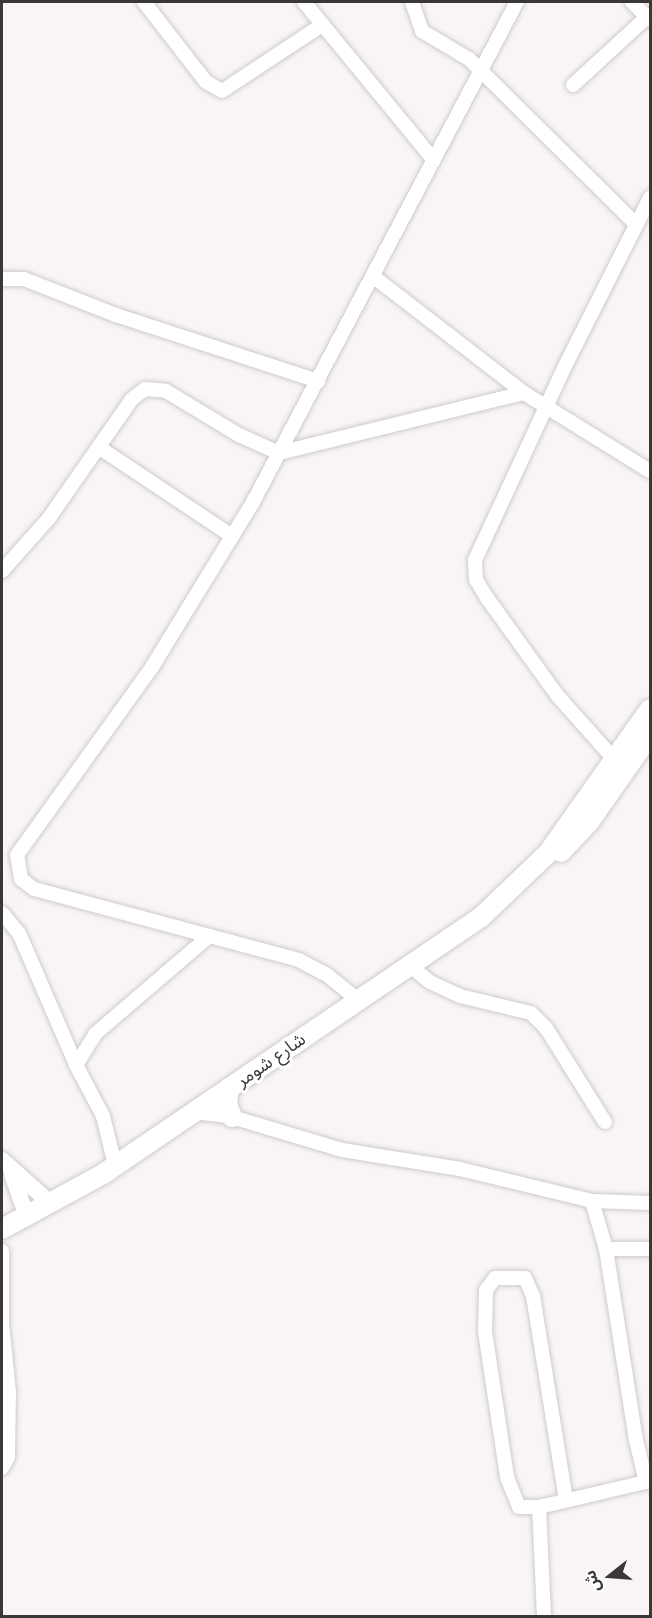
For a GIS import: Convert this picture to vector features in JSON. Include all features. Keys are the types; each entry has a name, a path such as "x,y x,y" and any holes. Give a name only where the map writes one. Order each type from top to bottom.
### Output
{"main road":[{"name":"شارع شومر","path":"2,1229 51,1204 115,1165 480,918 529,874 573,841 644,741 651,709"},
{"name":"شارع شومر","path":"529,874 614,759 644,741"},
{"path":"229,1088 227,1104 232,1117"}],"street":[{"path":"144,2 206,82 222,91 322,25"},
{"path":"304,2 432,158"},
{"path":"412,2 422,31 454,47 636,224"},
{"path":"358,1000 327,975 299,960 207,938 34,889 21,879 17,855 152,668 232,536 374,277 432,158 517,2"},
{"path":"573,85 649,18 632,2"},
{"path":"614,759 557,695 476,580 475,560 545,408 651,198"},
{"path":"374,277 545,408 651,471"},
{"path":"2,279 24,279 116,315 318,381"},
{"path":"2,571 48,518 100,448 132,399 154,387 279,453 524,393"},
{"path":"100,448 232,536"},
{"path":"2,912 19,933 76,1065 103,1116 115,1165"},
{"path":"76,1065 95,1034 207,938"},
{"path":"409,965 430,982 460,996 531,1013 546,1028 605,1122"},
{"path":"194,1112 232,1117 342,1150 460,1169 592,1201 651,1203"},
{"path":"7,1166 51,1204"},
{"path":"7,1166 27,1217"},
{"path":"566,1500 533,1296 525,1278 495,1278 486,1290 485,1331 507,1478 519,1507 539,1507 648,1482 606,1249 592,1201"},
{"path":"606,1249 651,1249"},
{"path":"2,1251 9,1425 8,1457 2,1468"},
{"path":"539,1507 544,1617"}]}
